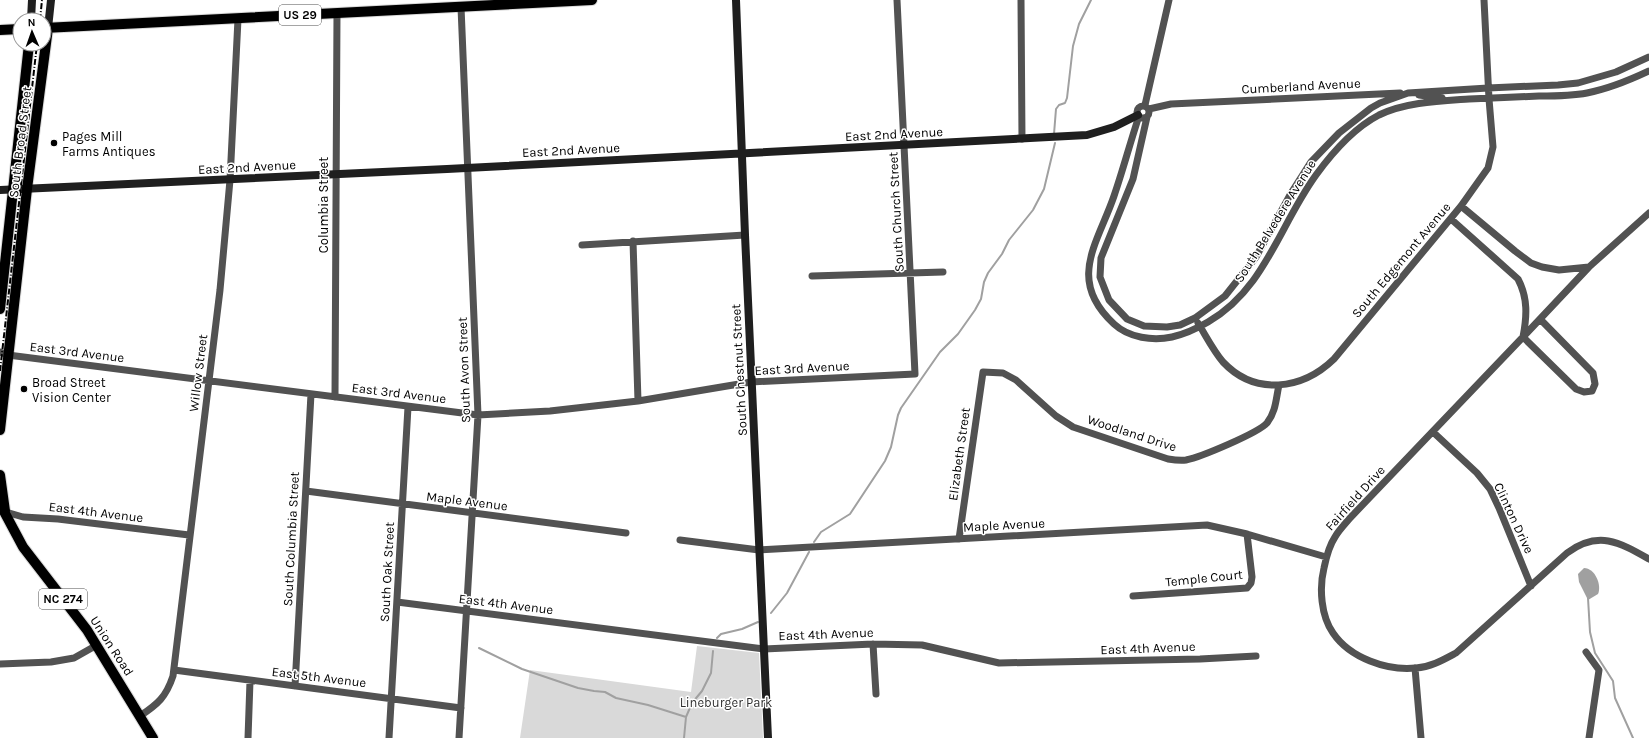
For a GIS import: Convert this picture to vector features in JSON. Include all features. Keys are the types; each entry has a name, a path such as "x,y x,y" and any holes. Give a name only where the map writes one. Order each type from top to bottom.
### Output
{"main road":[{"name":"US 29","path":"52,28 238,19 461,3 592,0"},
{"path":"0,30 12,29"},
{"name":"South Broad Street","path":"0,310 28,52"},
{"name":"South Broad Street","path":"0,430 4,354 27,189 43,52"},
{"name":"NC 274","path":"0,475 2,509"},
{"name":"Union Road","path":"2,509 23,547 77,616 116,675 153,738"}],"street":[{"path":"31,12 32,0"},
{"name":"South Broad Street","path":"49,12 51,0"},
{"name":"South Chestnut Street","path":"736,0 768,738"},
{"name":"South Church Street","path":"897,0 915,374"},
{"path":"1021,0 1022,139"},
{"path":"1147,107 1141,106 1138,109 1139,116 1143,118 1147,117 1149,114 1147,107 1169,0"},
{"name":"South Edgemont Avenue","path":"1195,318 1220,358 1232,369 1249,380 1265,384 1279,385 1303,380 1322,370 1334,360 1451,219 1488,168 1493,147 1488,88 1484,0"},
{"name":"South Avon Street","path":"459,738 478,415 461,3"},
{"name":"Columbia Street","path":"335,397 337,13"},
{"name":"Willow Street","path":"140,716 164,696 171,683 174,670 189,536 220,290 230,180 238,19"},
{"name":"South Belvedere Avenue","path":"1147,117 1133,179 1101,258 1100,268 1102,285 1108,300 1120,313 1127,319 1144,326 1167,327 1180,325 1195,318 1225,296 1251,266 1300,178 1324,146 1354,120 1371,108 1380,103 1408,93 1488,88 1558,86 1578,83 1616,72 1649,57"},
{"name":"South Belvedere Avenue","path":"1139,116 1113,198 1090,254 1089,272 1092,291 1099,306 1109,319 1121,329 1134,335 1151,339 1166,338 1186,334 1200,327 1225,310 1253,282 1314,178 1354,133 1370,121 1388,112 1414,104 1454,100 1589,93 1627,81 1649,71"},
{"name":"Cumberland Avenue","path":"1147,107 1171,104 1408,93 1454,100"},
{"name":"East 2nd Avenue","path":"0,190 230,180 1087,135 1114,127 1139,116"},
{"path":"1461,206 1531,263 1542,267 1559,270 1589,267"},
{"name":"Fairfield Drive","path":"1649,213 1589,267 1350,518 1335,537 1326,557 1321,584 1325,614 1332,632 1346,647 1372,662 1392,667 1415,668 1435,664 1456,653 1567,553 1579,545 1590,541 1613,541 1649,559"},
{"path":"1451,219 1518,279 1523,288 1527,318 1523,337 1576,389 1584,392 1592,391 1596,384 1593,373 1540,319"},
{"path":"582,245 745,234"},
{"path":"634,241 638,401"},
{"path":"812,276 943,272"},
{"name":"East 3rd Avenue","path":"4,354 478,415 550,411 638,401 752,382 915,374"},
{"name":"Woodland Drive","path":"983,372 1003,373 1012,378 1056,416 1073,427 1168,459 1177,460 1197,456 1246,436 1263,427 1272,415 1279,385"},
{"name":"Elizabeth Street","path":"959,540 983,372"},
{"name":"South Columbia Street","path":"295,686 311,394"},
{"name":"South Oak Street","path":"390,738 408,407"},
{"name":"Clinton Drive","path":"1433,432 1477,473 1490,489 1531,586"},
{"name":"Maple Avenue","path":"306,491 403,505 626,533"},
{"name":"East 4th Avenue","path":"2,509 23,517 58,519 189,536"},
{"name":"Maple Avenue","path":"680,540 759,550 1207,526 1247,534 1326,557"},
{"name":"Temple Court","path":"1133,596 1247,588 1251,583 1252,577 1247,534"},
{"name":"East 4th Avenue","path":"397,602 764,649 873,644 908,644 930,646 999,663 1200,659 1256,656"},
{"path":"873,644 876,694"},
{"path":"0,664 51,662 74,658 96,646"},
{"path":"1586,652 1599,670 1589,738"},
{"path":"1415,668 1421,738"},
{"name":"East 5th Avenue","path":"174,670 460,708"},
{"path":"248,738 250,681"}],"green space":[{"name":"Lineburger Park","path":"697,646 759,653 763,738 520,738 530,670 691,692"}],"shaded area":[{"path":"1584,568 1588,569 1594,574 1597,578 1599,586 1598,594 1588,600 1579,582 1578,574"}],"waterway":[{"path":"1054,134 1056,109 1059,105 1065,103 1067,98 1073,46 1079,24 1091,0"},
{"path":"814,542 821,532 850,514 885,461 891,447 901,408 940,352 958,334 975,310 981,299 984,282 988,273 1002,254 1009,240 1033,210 1044,189 1055,143"},
{"path":"771,613 787,593 809,552"},
{"path":"1588,598 1590,632 1595,653 1613,681 1615,698 1633,738"},
{"path":"717,638 721,634 742,629 758,622"},
{"path":"479,648 522,669 578,688 605,692 616,698 648,705 686,717"},
{"path":"684,738 686,717 692,703 702,691 711,673 713,651"}],"railway":[{"path":"41,12 42,0"},
{"path":"0,371 36,52"}],"place":[{"name":"Pages Mill Farms Antiques","path":"54,143"},
{"name":"Broad Street Vision Center","path":"24,389"}]}
